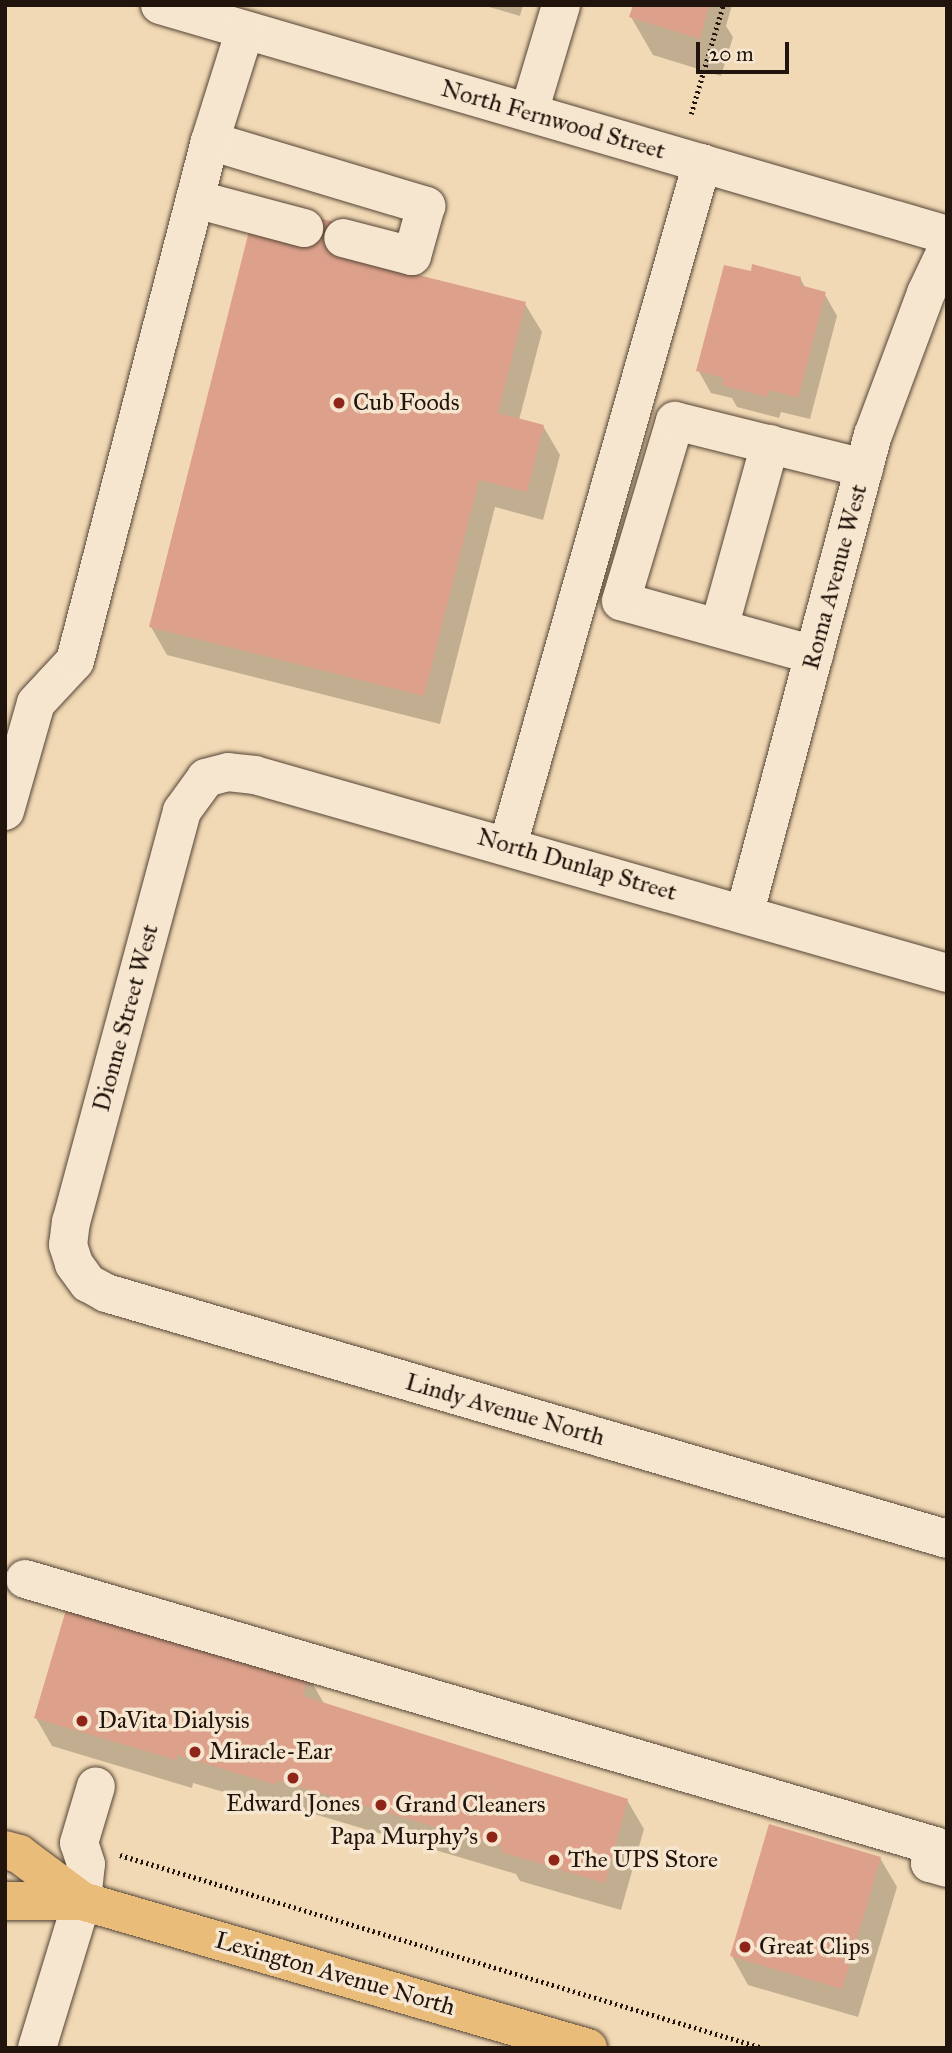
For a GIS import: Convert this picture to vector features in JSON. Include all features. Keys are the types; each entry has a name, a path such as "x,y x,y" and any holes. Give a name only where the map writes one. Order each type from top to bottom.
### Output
{"main road":[{"name":"Lexington Avenue North","path":"5,1850 89,1872 588,2048"},
{"name":"Lexington Avenue North","path":"5,1901 89,1872"}],"street":[{"path":"529,113 561,5"},
{"name":"North Fernwood Street","path":"169,7 947,235"},
{"path":"5,811 36,703 75,661 210,141 245,30"},
{"path":"210,141 426,206 412,256 343,238"},
{"path":"508,845 702,163"},
{"path":"195,199 304,228"},
{"name":"Roma Avenue West","path":"745,912 864,468 926,293 947,249"},
{"path":"814,655 621,601 675,421 864,468"},
{"path":"719,628 769,444"},
{"name":"North Dunlap Street","path":"206,778 228,772 255,775 745,912 947,973"},
{"name":"Dionne Street West","path":"74,1264 68,1245 71,1221 149,930 182,811 206,778"},
{"name":"Lindy Avenue North","path":"74,1264 88,1283 106,1293 947,1539"},
{"path":"25,1579 935,1846 930,1863 947,1868"},
{"path":"37,2048 89,1872 79,1843 106,1789"}],"path":[{"path":"691,114 723,5"},
{"path":"89,1872 763,2048"}],"building":[{"path":"633,5 709,5 700,39 629,17"},
{"path":"307,215 346,225 339,255 526,302 498,413 544,425 527,492 479,480 424,696 149,627 249,231"},
{"path":"752,264 801,277 800,285 826,292 798,398 769,390 767,397 722,385 724,378 696,371 724,265 751,271"},
{"path":"68,1603 309,1674 303,1696 628,1799 605,1883 501,1852 503,1847 277,1780 276,1785 177,1755 176,1760 34,1718"},
{"path":"769,1824 881,1857 842,1989 730,1956"}],"place":[{"name":"Cub Foods","path":"339,403"},
{"name":"DaVita Dialysis","path":"82,1721"},
{"name":"Miracle-Ear","path":"195,1752"},
{"name":"Edward Jones","path":"293,1778"},
{"name":"Grand Cleaners","path":"381,1805"},
{"name":"Papa Murphy's","path":"492,1837"},
{"name":"The UPS Store","path":"554,1860"},
{"name":"Great Clips","path":"745,1947"}]}
